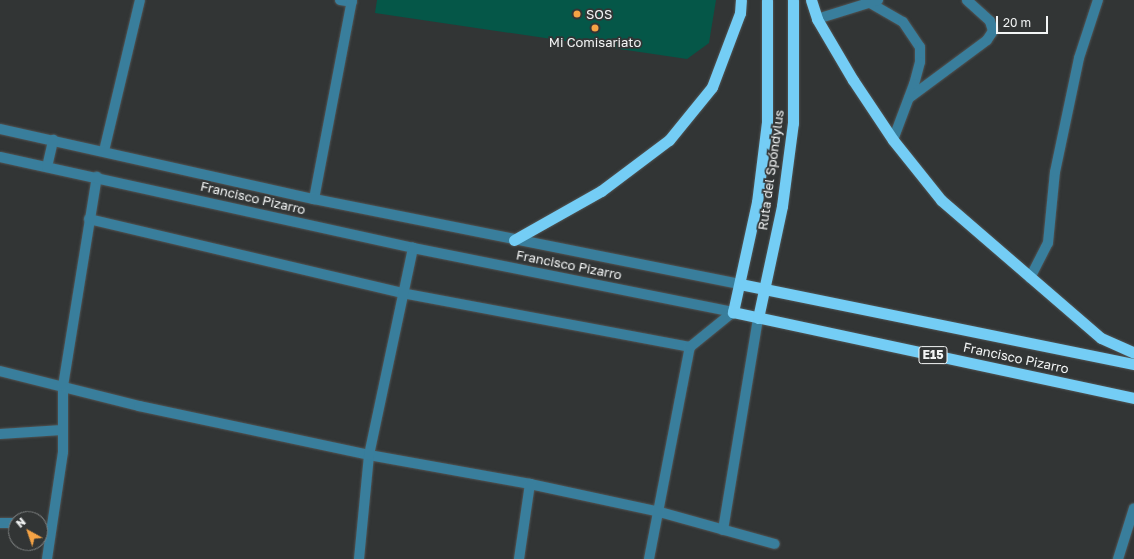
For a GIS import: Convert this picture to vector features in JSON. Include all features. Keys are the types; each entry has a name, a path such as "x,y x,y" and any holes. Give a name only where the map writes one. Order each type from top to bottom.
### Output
{"highway":[{"path":"514,240 601,191 669,140 712,87 740,13 741,0"},
{"name":"Ruta del Spóndylus","path":"732,312 740,284 757,202 767,122 767,0"},
{"name":"Ruta del Spóndylus","path":"758,318 782,206 793,123 793,0"},
{"path":"811,0 817,19 893,140 941,200 1101,338 1134,353"},
{"name":"Francisco Pizarro","path":"740,284 1134,364"},
{"name":"Francisco Pizarro","path":"732,312 1134,398"}],"street":[{"path":"104,151 140,0"},
{"path":"314,199 352,1 340,0"},
{"path":"909,98 987,40 993,31 990,22 968,0"},
{"path":"1030,278 1048,243 1055,172 1079,58 1098,0"},
{"path":"817,19 874,1 903,22 920,47 920,62 909,98 893,140"},
{"name":"Francisco Pizarro","path":"0,129 314,199 740,284"},
{"path":"47,167 54,140"},
{"name":"Francisco Pizarro","path":"0,156 413,248 732,312"},
{"path":"47,559 51,522 63,452 63,386 89,219 97,178"},
{"path":"89,219 402,293 690,347"},
{"path":"359,559 368,455 413,248"},
{"path":"649,559 656,511 690,347 732,312"},
{"path":"723,530 758,318"},
{"path":"0,371 139,406 368,455 530,484 656,511 775,544"},
{"path":"0,434 62,430"},
{"path":"520,559 530,484"},
{"path":"1118,559 1134,508"}],"building":[{"name":"Mi Comisariato","path":"377,0 716,0 709,43 687,59 375,13"}],"place":[{"name":"SOS","path":"577,14"},
{"name":"Mi Comisariato","path":"595,28"}]}
